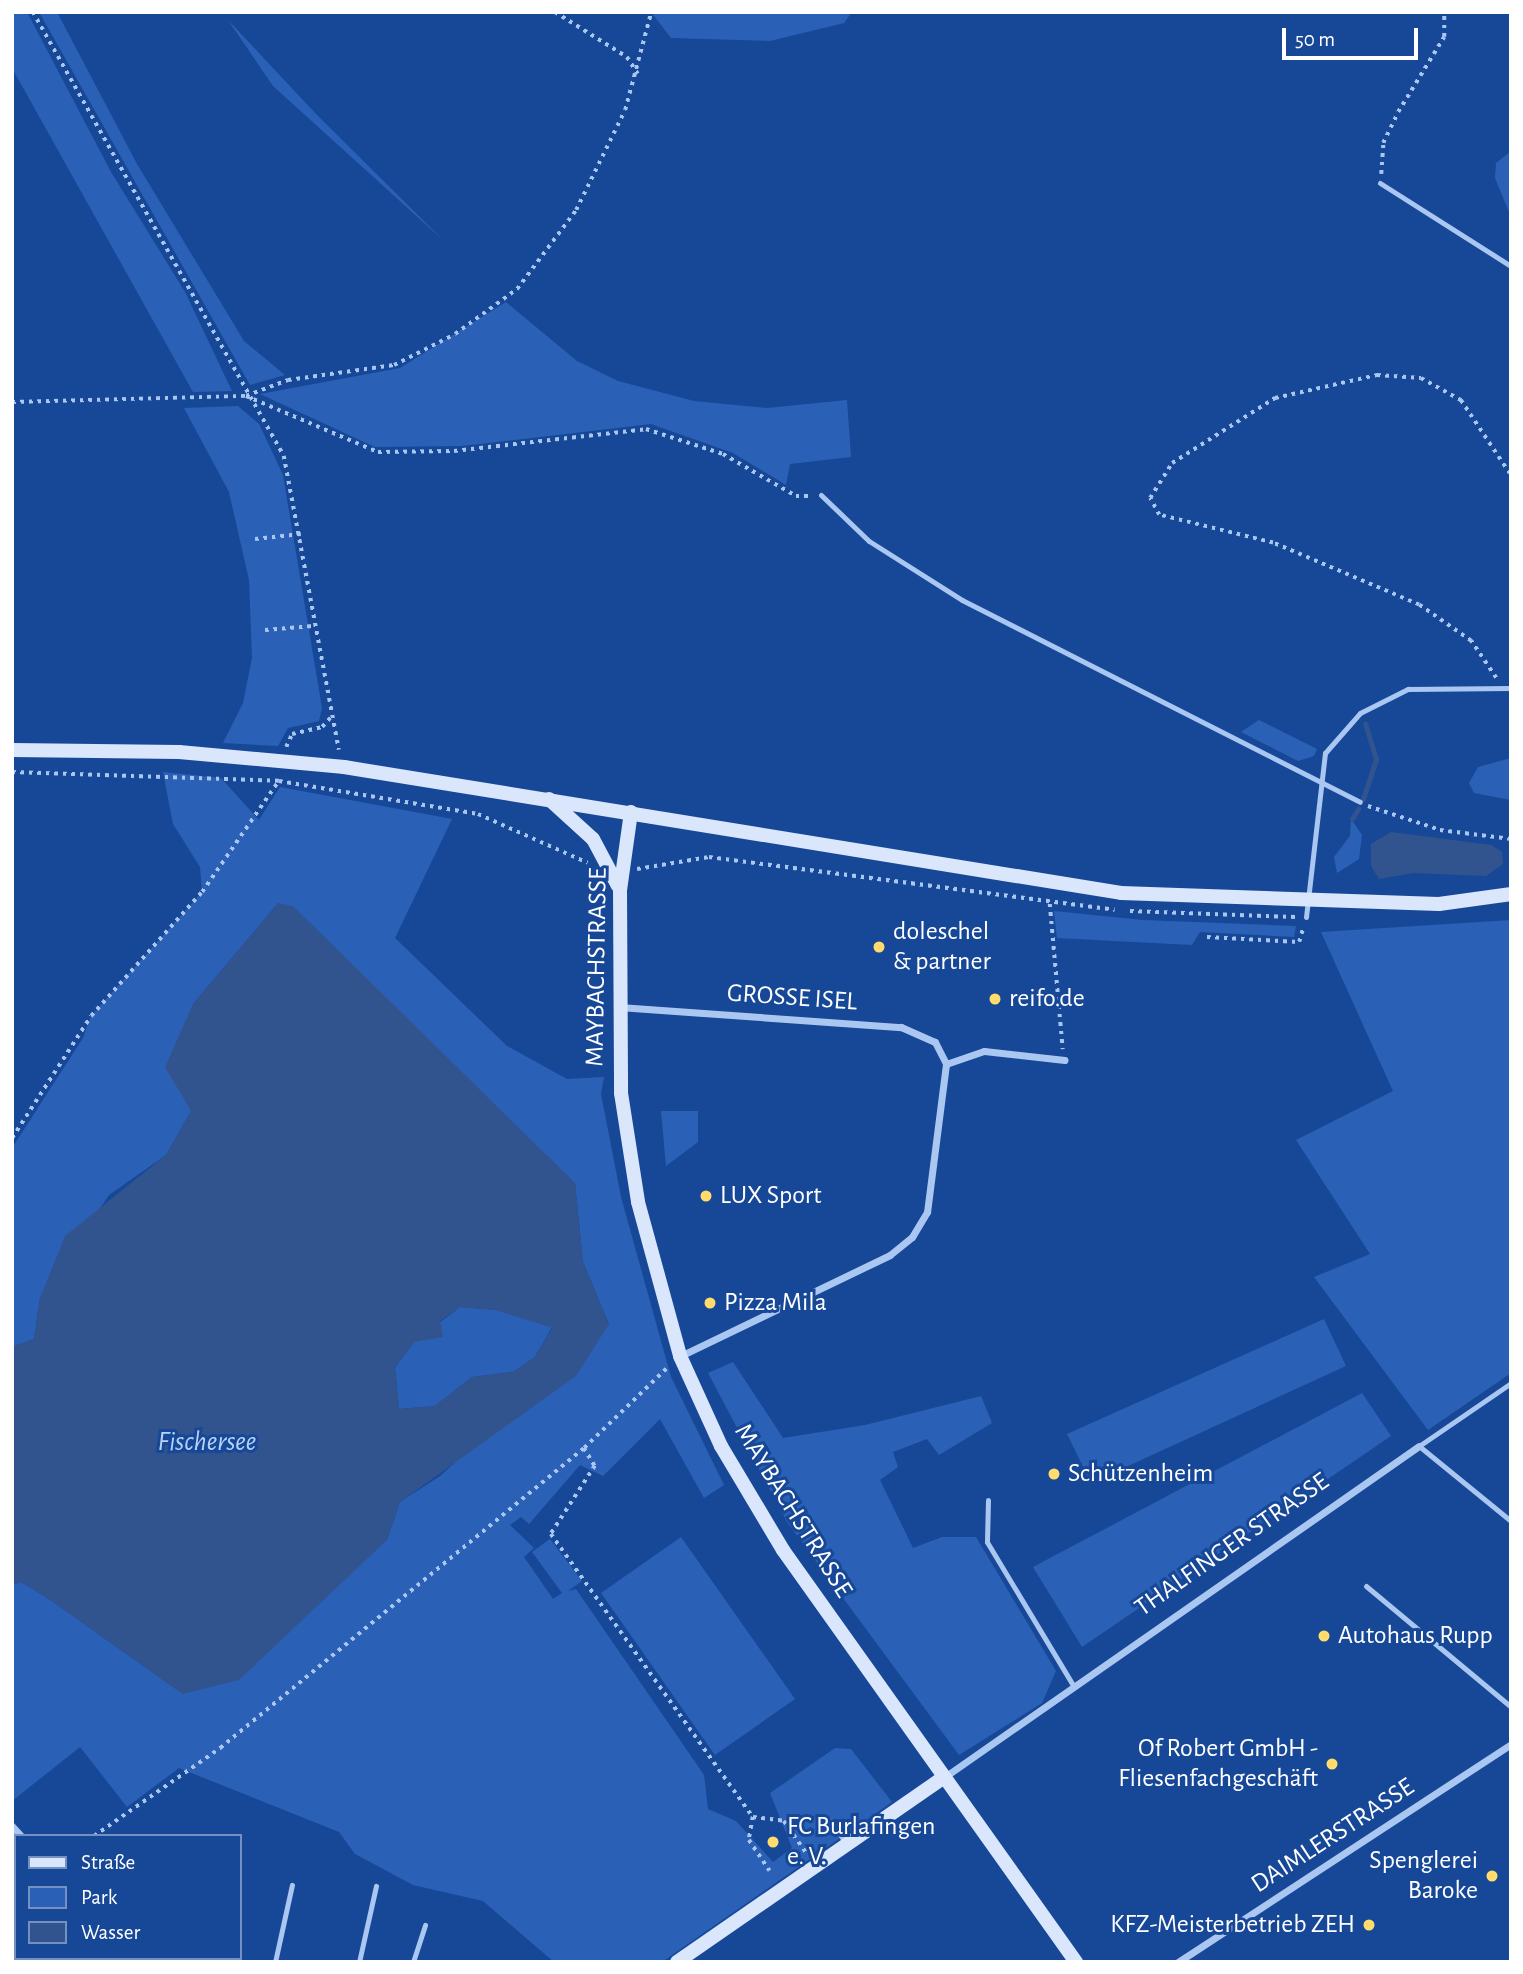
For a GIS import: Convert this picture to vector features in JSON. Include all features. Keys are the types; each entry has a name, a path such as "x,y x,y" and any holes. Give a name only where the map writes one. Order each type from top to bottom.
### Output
{"street":[{"path":"12,750 179,752 344,767 1121,893 1439,904 1511,894"},
{"path":"548,798 593,839 620,890"},
{"name":"MAYBACHSTRASSE","path":"631,812 620,890 618,1007 628,1148 680,1356 749,1498 943,1778 1076,1962"},
{"name":"GROSSE ISEL","path":"618,1007 901,1027 935,1042 946,1064"},
{"path":"680,1356 890,1255 912,1237 927,1212 946,1064 984,1051 1064,1060"},
{"name":"THALFINGER STRASSE","path":"677,1962 848,1846 1073,1685 1419,1446"},
{"name":"DAIMLERSTRASSE","path":"1178,1962 1511,1744"}],"lane":[{"path":"1380,183 1511,266"},
{"path":"821,495 869,541 962,600 1360,803"},
{"path":"1306,917 1305,901 1325,753 1360,713 1408,689 1511,688"},
{"name":"THALFINGER STRASSE","path":"1419,1446 1511,1383"},
{"path":"1419,1446 1511,1521"},
{"path":"988,1500 987,1542 1073,1685"},
{"path":"1366,1586 1511,1707"},
{"path":"831,1821 848,1846"},
{"path":"275,1962 292,1885"},
{"path":"359,1962 376,1886"},
{"path":"413,1962 425,1925"}],"path":[{"path":"33,12 246,396 284,456 301,534 313,626 344,767"},
{"path":"555,12 627,57 638,74"},
{"path":"12,402 246,396 288,380 394,365 454,334 517,289 576,210 638,74 651,12"},
{"path":"1380,183 1383,143 1444,37 1444,12"},
{"path":"1487,665 1471,641 1419,605 1273,543 1159,515 1150,498 1172,463 1275,398 1377,375 1421,378 1461,400 1511,475"},
{"path":"246,396 378,452 454,451 646,429 723,454 796,496 821,495"},
{"path":"255,539 301,534"},
{"path":"265,630 313,626"},
{"path":"304,731 322,727 331,717"},
{"path":"12,772 279,781 478,814 599,865"},
{"path":"12,1138 91,1016 202,892 279,781"},
{"path":"1360,803 1440,830 1511,839"},
{"path":"1050,904 1064,1060"},
{"path":"1207,937 1299,942 1306,917"},
{"path":"97,1834 220,1748 584,1448 680,1356"},
{"path":"584,1448 595,1466 551,1534 753,1817 749,1840 770,1871"},
{"path":"753,1817 784,1821 816,1867"}],"green space":[{"path":"12,12 27,12 111,172 185,292 232,391 193,392 12,68"},
{"path":"39,12 57,12 137,164 244,341 285,375 250,385"},
{"path":"651,12 852,12 844,23 770,41 671,38"},
{"path":"228,20 318,116 444,241 273,86"},
{"path":"1511,151 1511,217 1495,178 1496,163"},
{"path":"506,302 577,361 618,381 694,401 767,408 847,400 851,457 790,464 786,485 733,453 651,424 462,446 375,447 260,394 400,368"},
{"path":"238,406 259,424 283,475 322,708 319,721 288,728 278,746 223,743 243,703 252,658 249,580 229,492 184,408"},
{"path":"1259,720 1317,749 1314,756 1298,761 1241,732"},
{"path":"1511,758 1511,800 1474,793 1469,783 1478,767"},
{"path":"163,772 221,778 259,820 280,787 452,819 395,938 507,1046 567,1079 604,1077 601,1094 621,1197 671,1377 724,1485 704,1498 660,1419 603,1476 580,1465 529,1524 521,1517 510,1525 534,1548 524,1557 553,1599 562,1593 532,1552 550,1539 582,1581 568,1591 576,1589 704,1775 708,1809 736,1821 773,1862 792,1848 770,1793 835,1748 851,1749 892,1802 662,1962 554,1962 483,1901 413,1885 355,1854 339,1832 179,1768 127,1807 80,1747 12,1801 12,1585 21,1582 49,1599 183,1694 387,1540 400,1502 440,1476 609,1324 583,1262 575,1183 278,903 193,1004 191,1111 166,1155 109,1195 40,1298 34,1339 12,1347 12,1148 83,1038 91,1016 202,892 200,867 173,824"},
{"path":"1351,819 1362,835 1359,859 1337,873 1334,857 1350,836"},
{"path":"1054,911 1142,920 1296,926 1294,937 1200,932 1192,945 1057,938"},
{"path":"1511,920 1511,1373 1428,1430 1314,1277 1370,1254 1296,1140 1393,1091 1321,932"},
{"path":"661,1111 698,1111 698,1142 666,1166"},
{"path":"460,1307 496,1310 552,1327 535,1357 513,1372 472,1377 435,1406 399,1409 395,1368 414,1342"},
{"path":"1324,1319 1346,1366 1091,1483 1067,1434"},
{"path":"733,1362 783,1438 865,1425 981,1396 992,1423 939,1455 927,1439 893,1452 898,1467 880,1480 913,1548 942,1537 976,1537 1056,1671 1042,1703 959,1755 787,1522 708,1373"},
{"path":"1362,1393 1391,1436 1082,1647 1033,1567"},
{"path":"681,1537 795,1699 715,1755 601,1593"}],"water":[{"path":"1391,832 1491,845 1502,852 1503,864 1486,876 1413,873 1379,879 1371,866 1371,844"},
{"name":"Fischersee","path":"278,903 293,906 575,1183 583,1262 609,1324 576,1376 400,1502 387,1540 239,1680 183,1694 49,1599 21,1582 12,1585 12,1347 34,1339 40,1298 65,1236 166,1155 191,1111 165,1067 193,1004","holes":["460,1307 496,1310 552,1328 535,1357 513,1372 472,1377 435,1406 399,1409 395,1368 414,1342 443,1337 440,1321"]}],"waterway":[{"path":"1363,799 1376,759 1365,724"},
{"path":"1352,819 1358,809"}],"place":[{"name":"doleschel & partner","path":"879,947"},
{"name":"reifo.de","path":"995,999"},
{"name":"LUX Sport","path":"706,1196"},
{"name":"Pizza Mila","path":"710,1303"},
{"name":"Schützenheim","path":"1054,1474"},
{"name":"Autohaus Rupp","path":"1324,1636"},
{"name":"Of Robert GmbH - Fliesenfachgeschäft","path":"1332,1764"},
{"name":"FC Burlafingen e. V.","path":"773,1842"},
{"name":"Spenglerei Baroke","path":"1492,1876"},
{"name":"KFZ-Meisterbetrieb ZEH","path":"1369,1925"}]}
